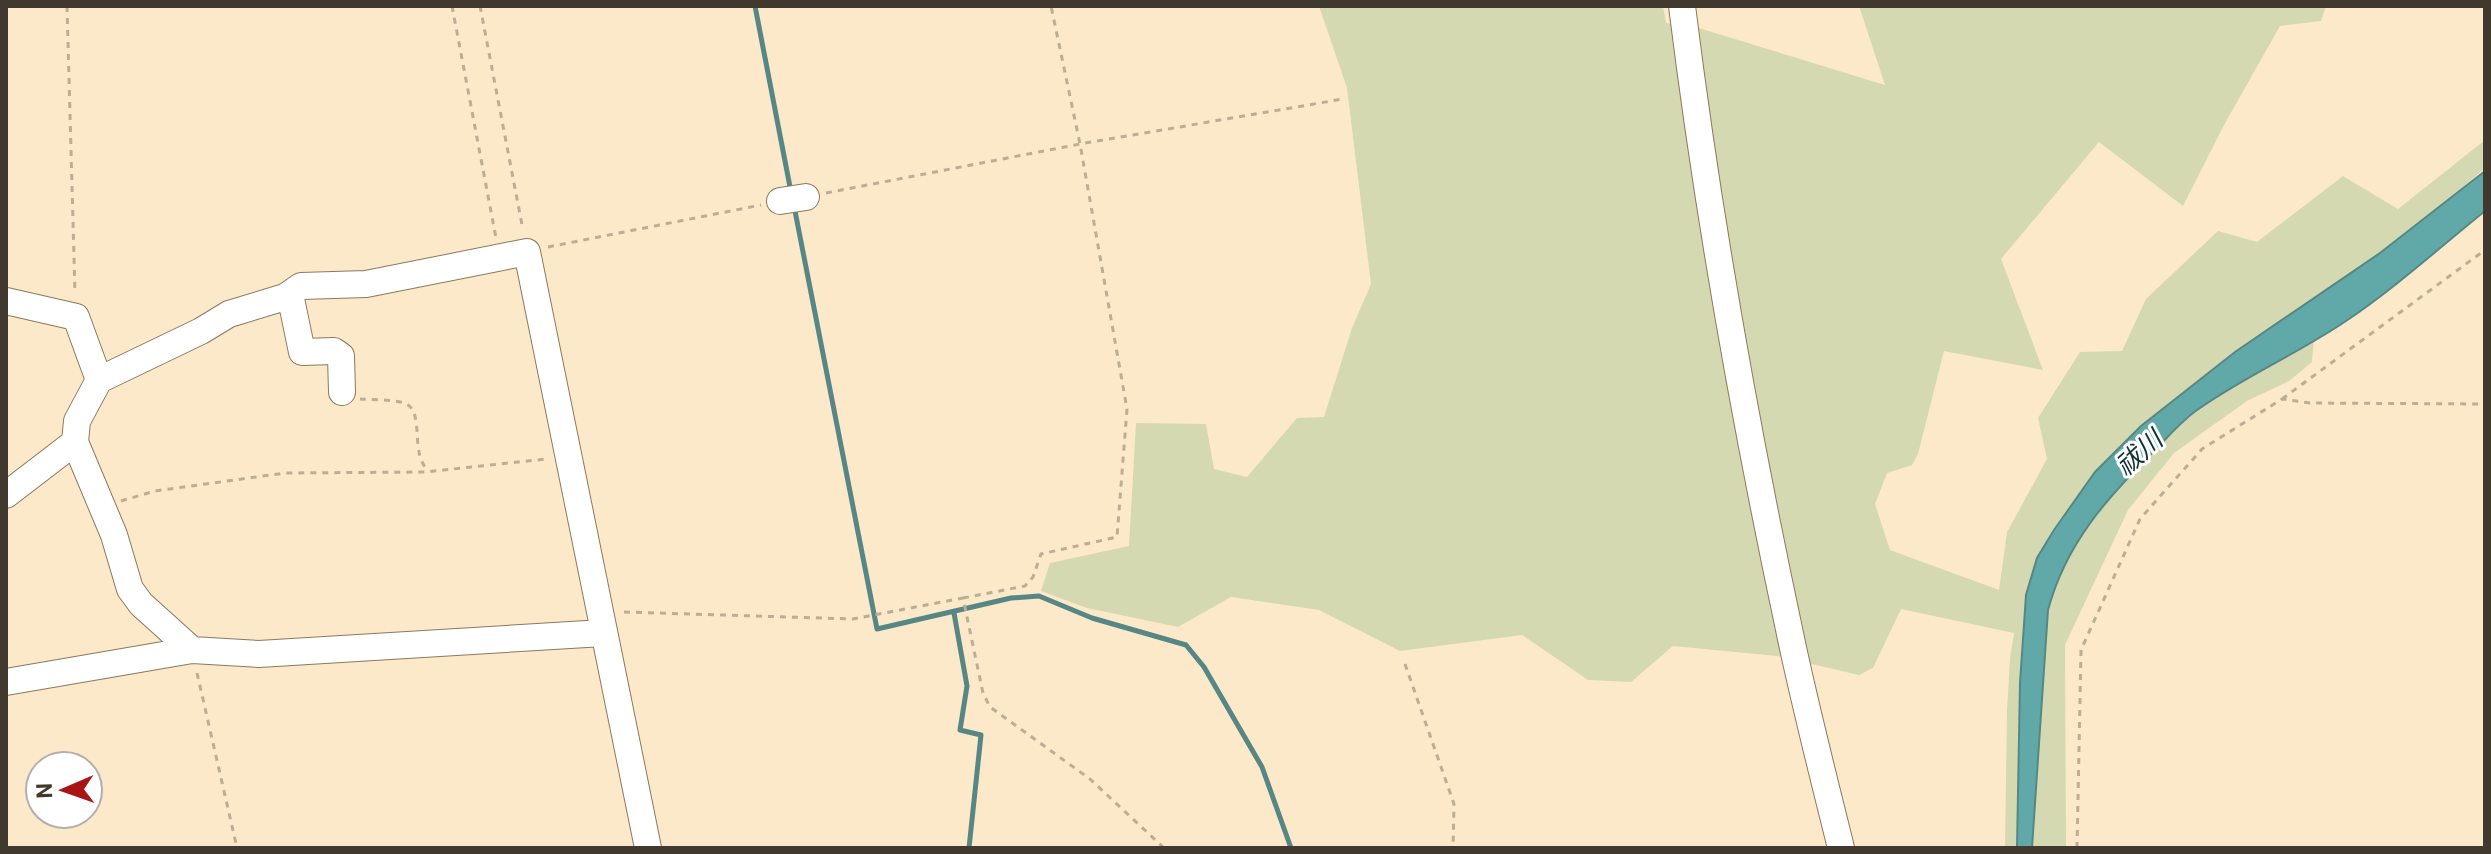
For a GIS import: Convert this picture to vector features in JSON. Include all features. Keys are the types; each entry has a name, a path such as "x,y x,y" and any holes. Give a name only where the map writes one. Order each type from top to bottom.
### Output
{"street":[{"path":"1682,6 1710,209 1750,437 1789,632 1841,848"},
{"path":"780,201 806,197"},
{"path":"192,650 141,604 130,589 114,535 75,442 77,421 99,380 201,331 229,314 290,294 301,286 366,284 527,252 648,848"},
{"path":"290,294 302,352 334,351 341,356 342,392"},
{"path":"6,301 76,317 99,380"},
{"path":"6,495 75,442"},
{"path":"6,682 192,650 259,654 602,622"}],"path":[{"path":"67,6 76,317"},
{"path":"452,6 500,257"},
{"path":"480,6 527,252 780,201"},
{"path":"602,622 865,618 964,601 1025,586 1033,577 1041,554 1117,537 1127,409 1080,144 1051,6"},
{"path":"806,197 1080,144 1343,99"},
{"path":"2077,848 2081,650 2140,519 2202,449 2282,399 2485,250"},
{"path":"342,392 355,399 404,403 412,407 416,414 418,458 429,471"},
{"path":"2282,399 2310,403 2485,404"},
{"path":"100,504 155,491 285,473 429,471 570,457"},
{"path":"964,601 983,693 990,707 1090,779 1164,848"},
{"path":"192,650 237,848"},
{"path":"1405,664 1454,804 1453,848"}],"green space":[{"path":"1319,6 1663,6 1666,23 1702,29 1885,85 1859,6 2326,6 2321,21 2280,26 2183,206 2099,142 2001,259 2043,370 1944,351 1918,454 1912,465 1887,473 1875,504 1890,550 1999,590 2007,532 2047,459 2038,418 2080,352 2122,351 2146,299 2218,231 2257,242 2343,176 2398,209 2485,140 2485,168 2316,314 2312,362 2289,381 2247,401 2174,453 2128,510 2065,645 2066,848 2005,848 2007,711 2014,633 1901,609 1873,668 1859,675 1777,656 1673,646 1631,682 1588,680 1522,635 1400,651 1319,610 1231,597 1178,627 1087,608 1041,591 1050,563 1129,546 1136,423 1206,424 1214,469 1247,477 1297,418 1324,417 1352,328 1371,284 1347,88"}],"water":[{"name":"祓川","path":"2485,171 2485,211 2346,321 2194,412 2121,486 2090,523 2066,563 2048,610 2032,848 2017,848 2020,683 2026,595 2037,558 2054,530 2095,472 2141,426 2235,352 2380,253"}],"waterway":[{"path":"755,6 791,192"},
{"path":"794,206 877,629 1011,598 1039,596 1092,618 1186,645 1204,667 1262,767 1291,848"},
{"path":"954,613 967,686 960,730 981,735 969,848"}]}
